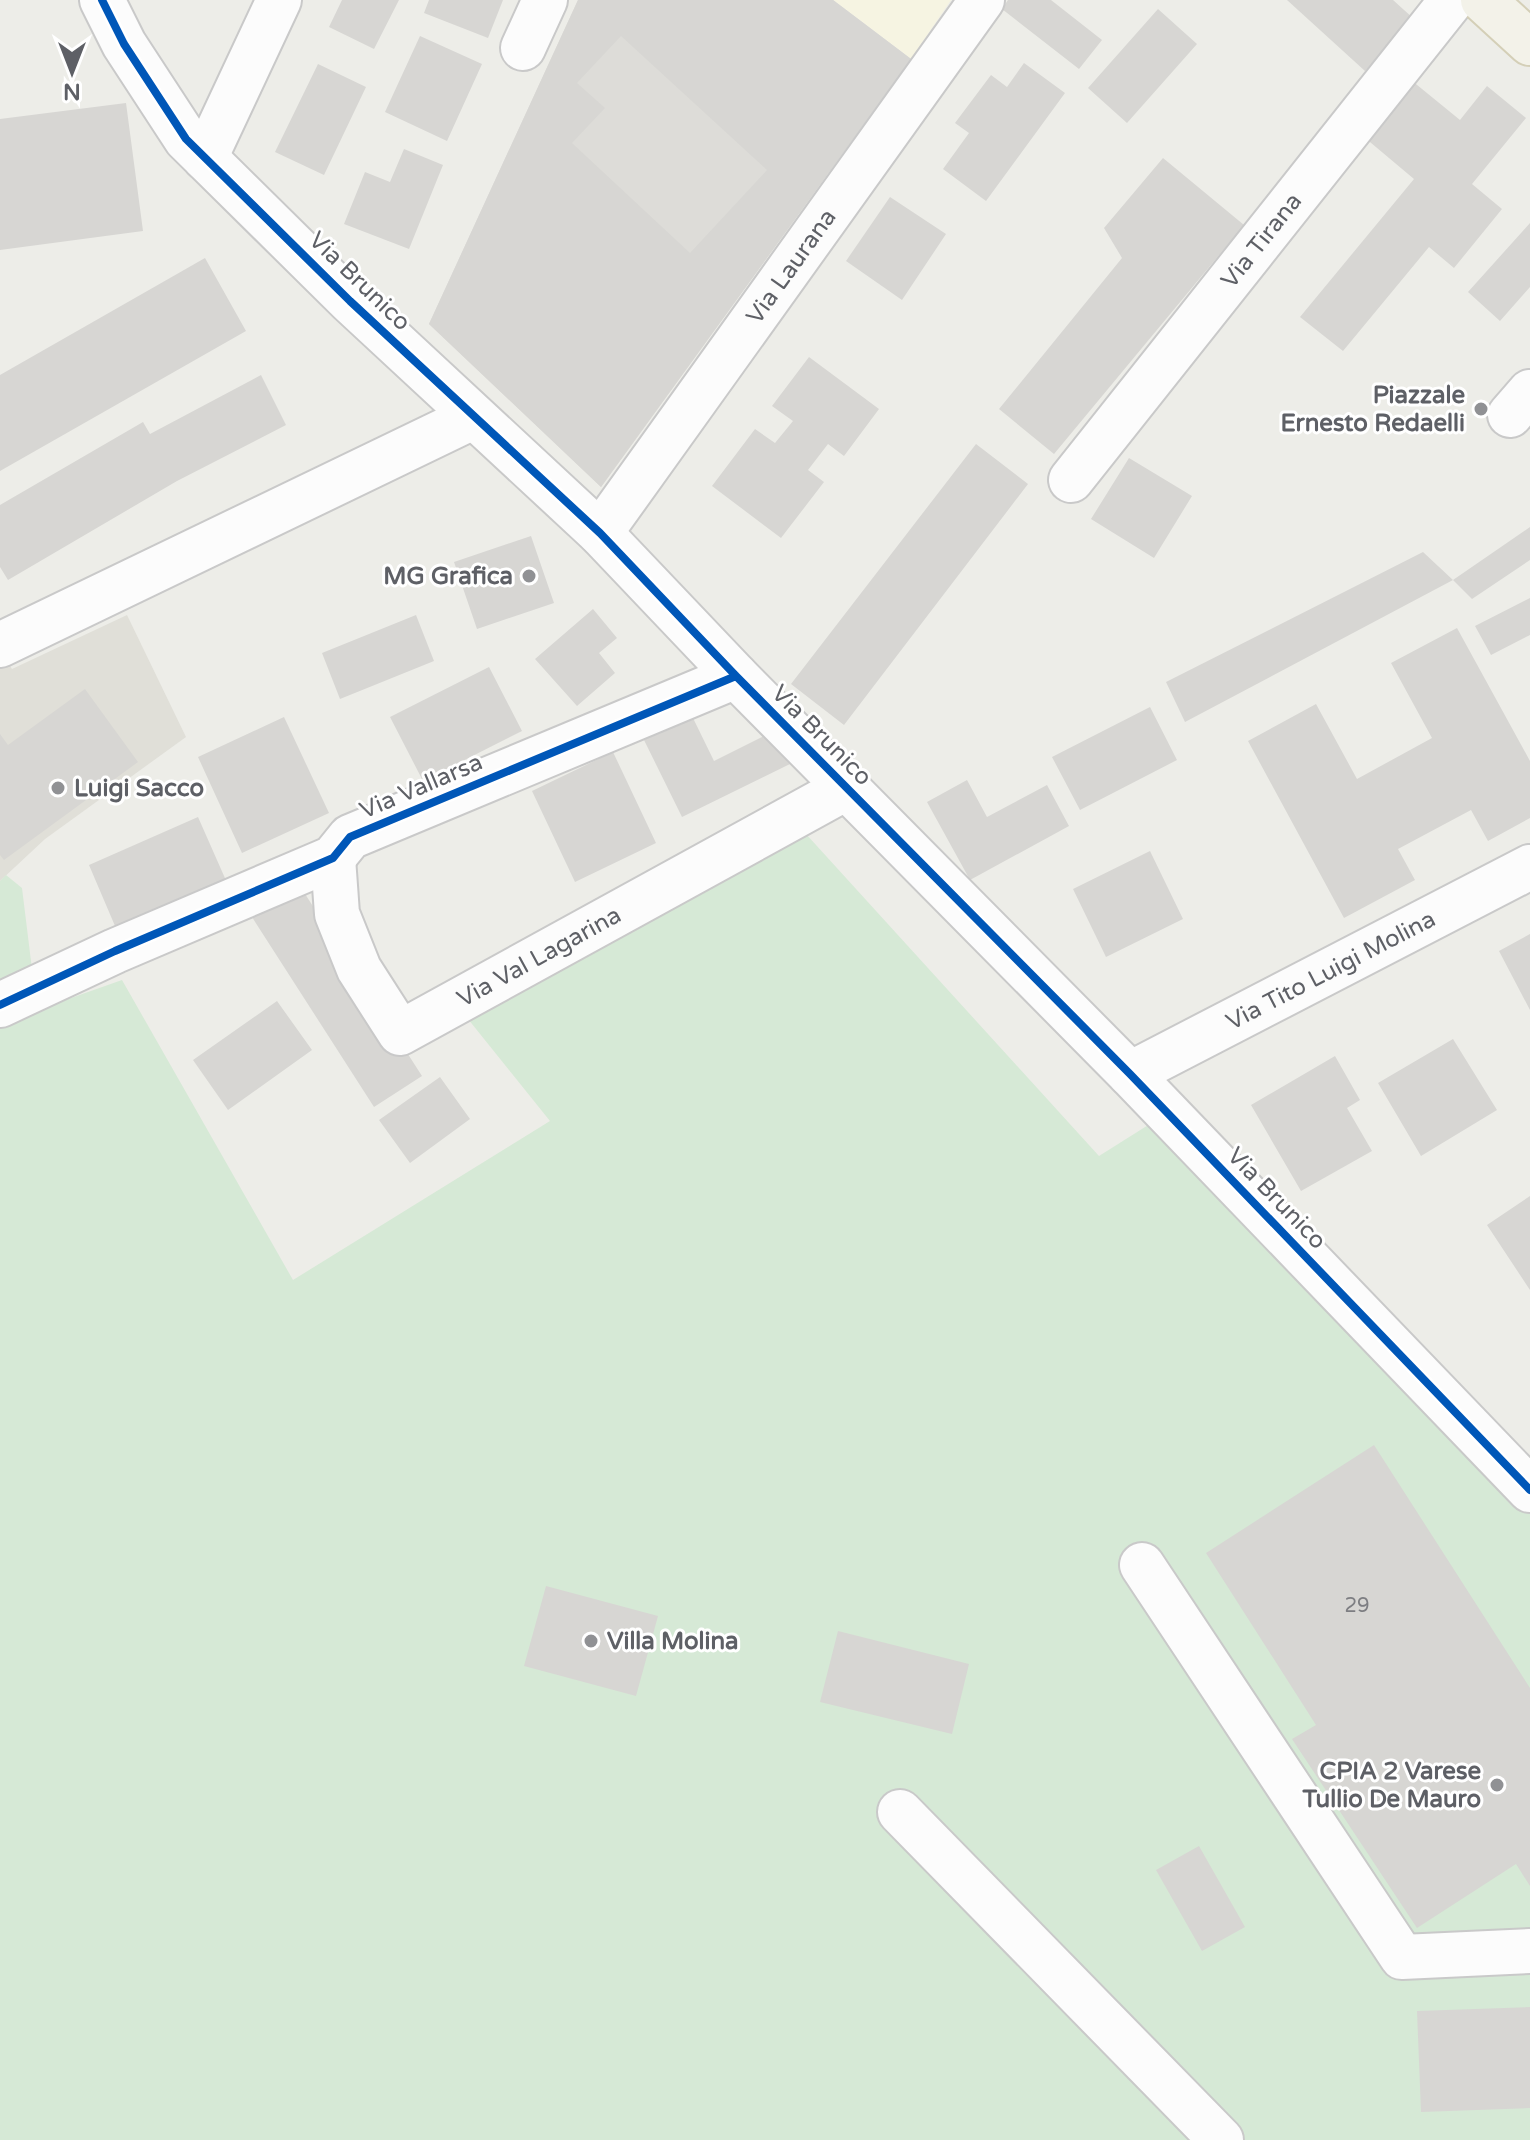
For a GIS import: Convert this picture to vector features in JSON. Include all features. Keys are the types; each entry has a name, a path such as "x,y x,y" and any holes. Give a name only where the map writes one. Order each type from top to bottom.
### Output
{"street":[{"name":"Via Brunico","path":"102,0 131,56 186,139 473,417 600,533 736,676 1130,1074 1530,1490"},
{"path":"205,158 279,0"},
{"path":"523,48 545,0"},
{"name":"Via Laurana","path":"600,533 982,0"},
{"name":"Via Tirana","path":"1071,480 1452,0"},
{"path":"0,645 473,417"},
{"name":"Via Vallarsa","path":"0,1005 115,951 333,858 350,837 736,676"},
{"name":"Via Val Lagarina","path":"333,858 337,914 359,969 400,1033 846,788"},
{"name":"Via Tito Luigi Molina","path":"1130,1074 1530,867"},
{"path":"1142,1565 1402,1957 1530,1951"},
{"path":"900,1812 1221,2140"}],"shaded area":[{"path":"578,0 833,0 911,59 601,487 429,324"},
{"path":"833,0 951,0 911,59"},
{"name":"Luigi Sacco","path":"127,615 186,737 45,839 0,881 0,651 12,669"}],"green space":[{"path":"806,834 1099,1156 1161,1117 1530,1501 1530,2140 0,2140 0,881 6,875 22,888 37,1010 122,980 293,1280 550,1121 468,1019"}],"building":[{"path":"342,0 399,0 374,49 329,27"},
{"path":"429,0 503,0 488,38 424,13"},
{"path":"578,0 833,0 911,59 601,487 429,324","holes":["621,36 767,170 690,253 572,143 605,108 577,83"]},
{"path":"1008,0 1051,0 1102,40 1079,69 1002,9"},
{"path":"1287,0 1393,0 1414,19 1365,71"},
{"path":"1158,9 1197,44 1127,123 1088,88"},
{"path":"420,36 482,64 447,141 385,112"},
{"path":"1024,63 1065,93 986,201 943,169 969,133 955,123 991,75 1007,87"},
{"path":"318,64 366,87 324,175 275,152"},
{"path":"1411,80 1460,120 1487,86 1526,118 1472,184 1502,209 1454,268 1429,247 1343,351 1300,317 1414,179 1364,137"},
{"path":"126,103 143,231 0,250 0,119"},
{"path":"404,149 443,165 409,249 344,224 365,172 390,182"},
{"path":"1163,158 1244,225 1054,454 999,409 1122,258 1104,228"},
{"path":"890,197 946,234 902,300 846,261"},
{"path":"1530,223 1530,287 1500,321 1468,292"},
{"path":"205,258 246,331 0,471 0,375"},
{"path":"809,357 879,409 844,456 828,444 808,470 824,482 781,538 712,486 755,429 775,443 793,421 772,406"},
{"path":"261,375 286,425 177,481 8,580 0,567 0,505 143,422 150,434"},
{"path":"976,444 1028,484 844,725 791,684"},
{"path":"1129,458 1192,496 1154,558 1091,519"},
{"path":"1530,527 1530,560 1472,599 1453,580"},
{"path":"531,536 554,603 477,629 454,562"},
{"path":"1423,552 1453,580 1185,722 1166,682"},
{"path":"1530,598 1530,635 1491,655 1475,626"},
{"path":"593,609 617,638 599,653 615,673 577,706 535,659"},
{"path":"416,615 434,661 340,699 322,653"},
{"path":"1457,628 1530,761 1530,818 1488,841 1471,810 1398,849 1415,880 1344,918 1248,741 1316,704 1357,779 1432,738 1391,663"},
{"path":"489,667 522,731 423,781 390,717"},
{"path":"85,689 138,762 4,860 0,855 0,734 8,745"},
{"path":"1150,707 1177,760 1080,810 1052,757"},
{"path":"692,716 714,761 774,731 790,764 682,817 644,740"},
{"path":"284,717 329,813 242,853 198,757"},
{"path":"613,752 656,843 575,882 532,791"},
{"path":"967,780 987,817 1047,785 1069,826 970,880 927,802"},
{"path":"198,817 228,885 118,933 89,865"},
{"path":"1150,851 1183,919 1106,957 1073,889"},
{"path":"298,883 422,1076 374,1107 250,914"},
{"path":"1530,934 1530,1010 1499,951"},
{"path":"277,1001 312,1050 228,1110 193,1060"},
{"path":"1453,1039 1497,1110 1421,1156 1378,1083"},
{"path":"1335,1056 1360,1100 1347,1108 1372,1151 1301,1191 1251,1105"},
{"path":"440,1077 470,1119 410,1163 379,1120"},
{"path":"1530,1196 1530,1290 1487,1225"},
{"path":"1374,1445 1530,1688 1530,1886 1516,1864 1417,1928 1292,1739 1316,1725 1206,1553"},
{"name":"Villa Molina","path":"546,1586 658,1616 636,1696 524,1666"},
{"path":"838,1631 969,1664 952,1734 820,1702"},
{"path":"1199,1846 1245,1927 1202,1951 1156,1870"},
{"path":"1530,2007 1530,2108 1421,2112 1417,2011"}],"cycle path":[{"path":"102,0 124,44 186,139 350,301 600,533 736,676 1130,1074 1530,1490"},
{"path":"0,1005 115,951 333,858 350,837 736,676"}],"place":[{"name":"Piazzale Ernesto Redaelli","path":"1481,409"},
{"name":"MG Grafica","path":"529,576"},
{"name":"Luigi Sacco","path":"58,788"},
{"name":"Villa Molina","path":"591,1641"},
{"name":"CPIA 2 Varese Tullio De Mauro","path":"1497,1785"}]}
